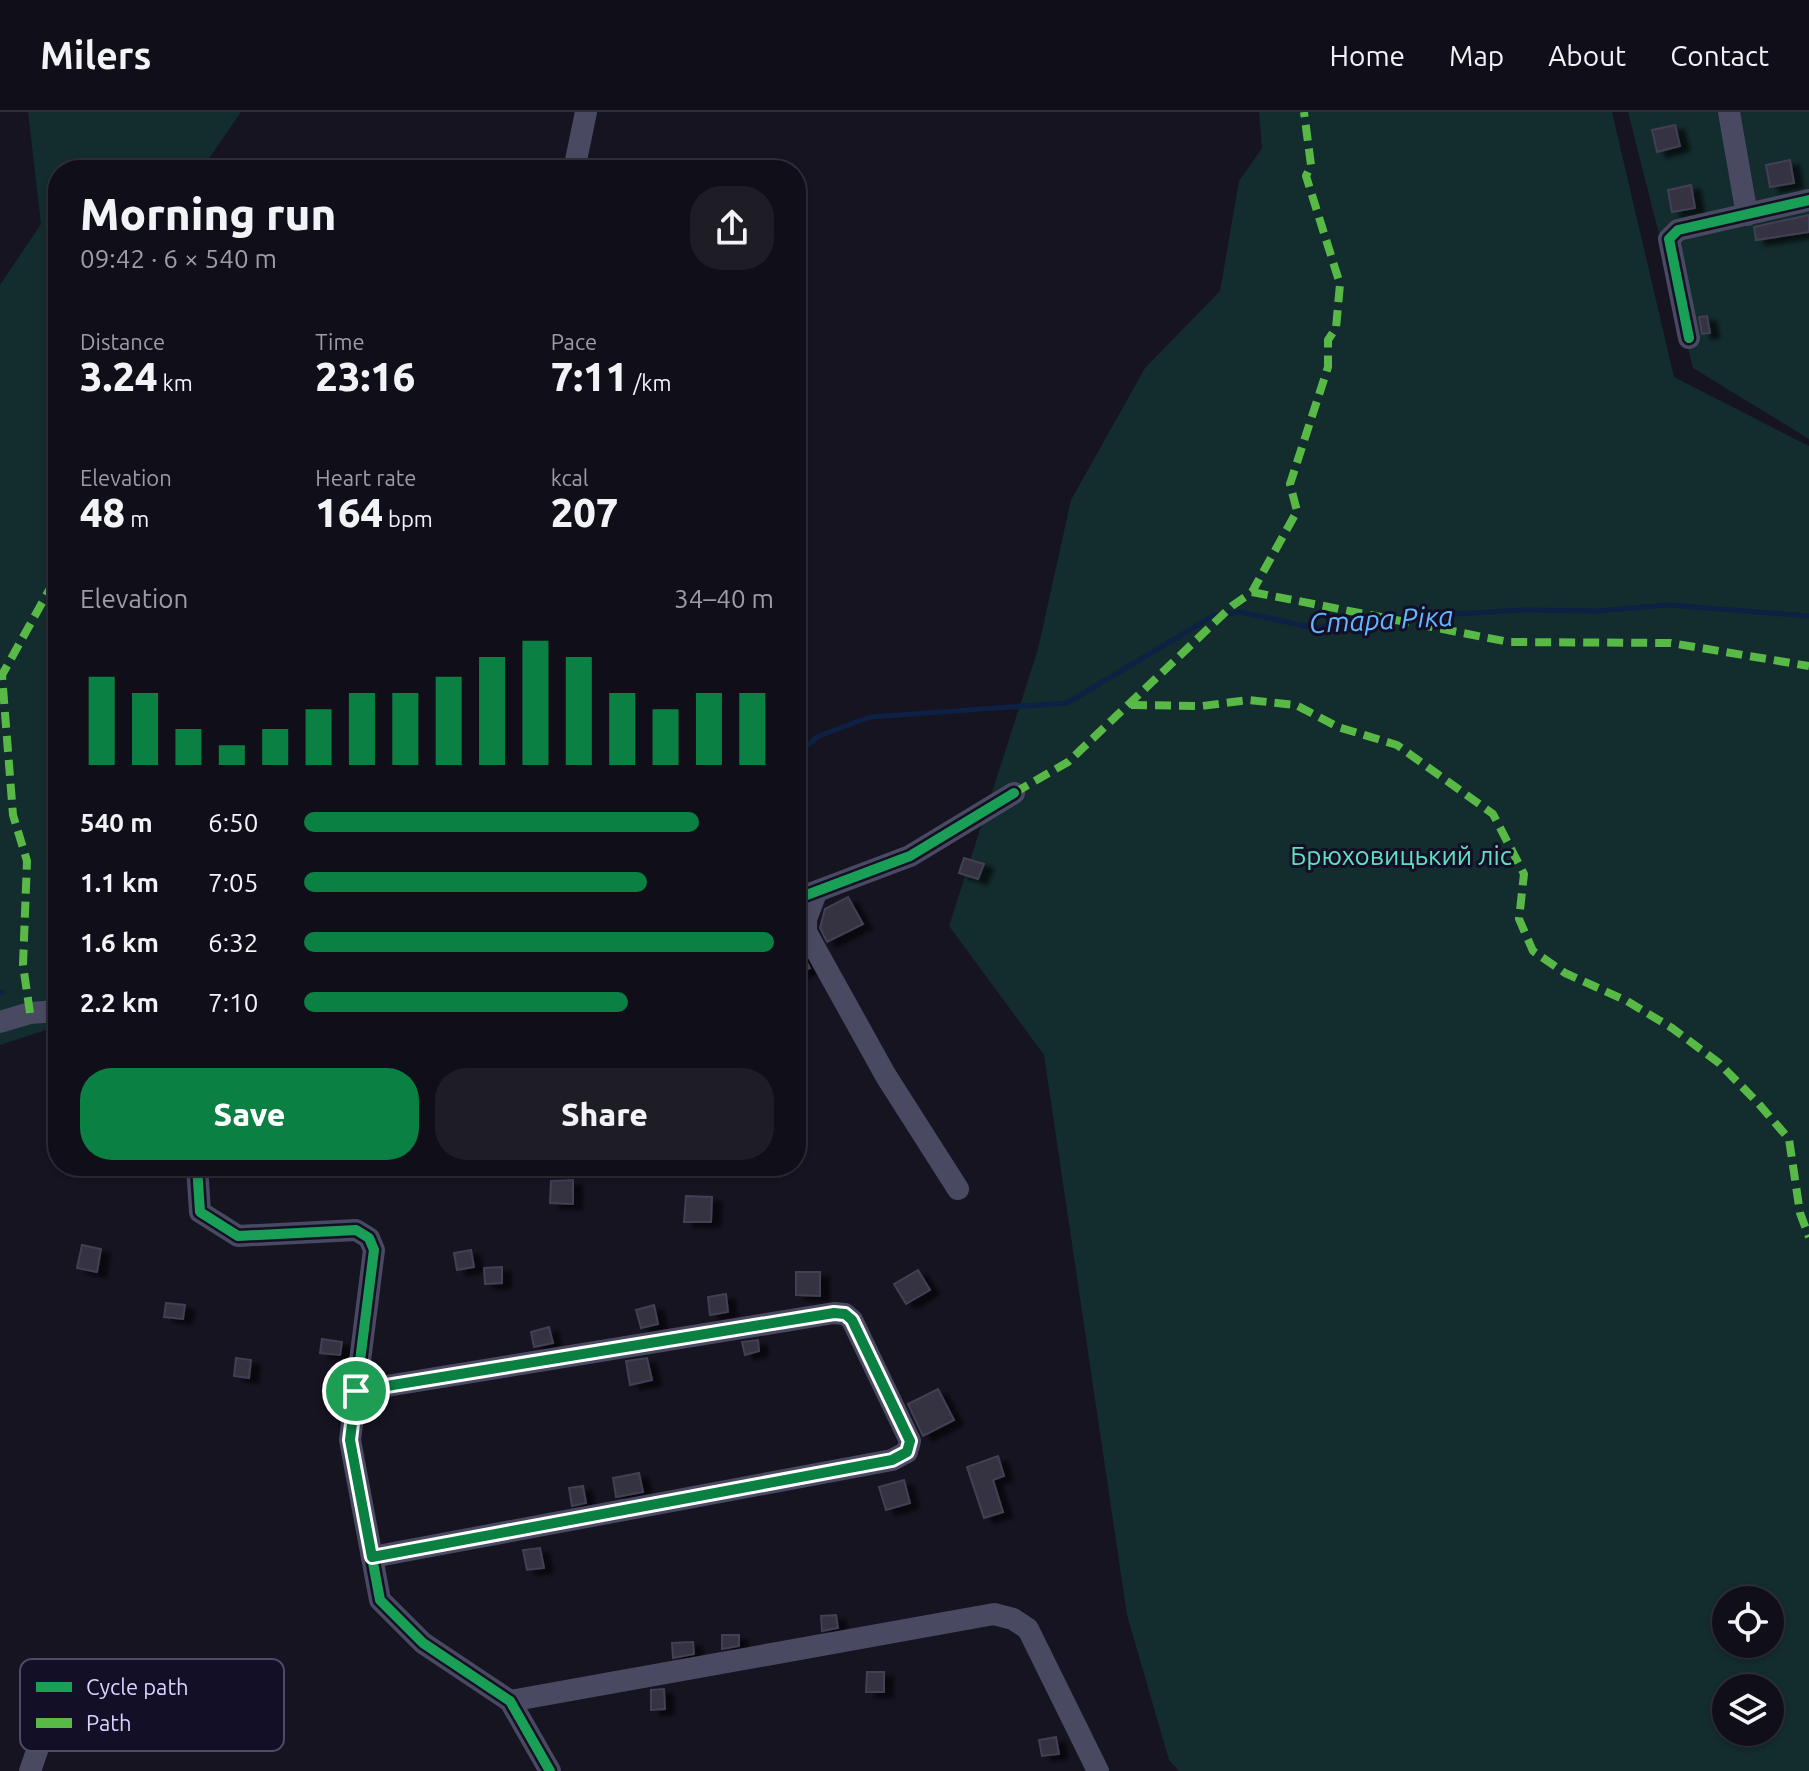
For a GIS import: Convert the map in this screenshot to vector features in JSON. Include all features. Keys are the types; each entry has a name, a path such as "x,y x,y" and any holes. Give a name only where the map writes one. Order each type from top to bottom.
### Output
{"street":[{"path":"576,160 586,112"},
{"path":"1729,112 1747,215"},
{"path":"1689,338 1669,239 1678,230 1809,200"},
{"path":"958,1189 886,1076 806,932 806,896 910,856 1014,793"},
{"path":"0,1022 30,1013 48,1012"},
{"path":"198,1176 200,1212 238,1236 356,1230 369,1238 374,1250 350,1440 380,1600 423,1643 510,1701 550,1771"},
{"path":"356,1391 834,1313 845,1314 852,1320 910,1441 907,1452 892,1460 372,1557"},
{"path":"510,1701 994,1614 1013,1619 1028,1629 1098,1771"},
{"path":"30,1771 37,1751"}],"green space":[{"path":"28,112 241,112 208,160 48,160 48,1029 0,1045 0,285 41,224"},
{"name":"Брюховицький ліс","path":"1259,112 1612,112 1674,377 1809,446 1809,1771 1179,1771 1169,1760 1127,1615 1044,1055 949,926 1038,649 1071,500 1145,368 1220,291 1239,181 1262,148"},
{"path":"1628,112 1809,112 1809,439 1693,368"}],"building":[{"path":"1675,125 1680,146 1657,152 1652,130"},
{"path":"1790,160 1794,183 1770,187 1766,165"},
{"path":"1691,185 1695,208 1672,212 1668,190"},
{"path":"1809,215 1809,232 1756,240 1754,227"},
{"path":"1707,316 1710,333 1702,334 1699,317"},
{"path":"964,858 984,864 978,879 959,873"},
{"path":"848,897 863,924 827,942 820,928 825,909"},
{"path":"573,1180 573,1204 550,1203 551,1181"},
{"path":"686,1196 712,1197 711,1222 684,1222"},
{"path":"82,1245 101,1249 97,1272 77,1268"},
{"path":"471,1250 474,1267 457,1270 454,1253"},
{"path":"502,1267 502,1283 485,1284 484,1268"},
{"path":"918,1270 930,1290 906,1304 894,1284"},
{"path":"796,1272 820,1272 820,1296 796,1295"},
{"path":"726,1294 728,1312 710,1315 708,1297"},
{"path":"166,1303 185,1305 183,1319 164,1317"},
{"path":"654,1305 658,1324 641,1328 636,1310"},
{"path":"549,1327 553,1343 534,1347 531,1332"},
{"path":"322,1339 342,1342 340,1355 320,1353"},
{"path":"758,1340 759,1351 745,1355 742,1342"},
{"path":"236,1358 251,1360 249,1378 234,1376"},
{"path":"647,1358 652,1380 630,1385 626,1361"},
{"path":"938,1389 954,1420 923,1436 908,1404"},
{"path":"998,1456 1004,1476 993,1480 1003,1512 984,1518 967,1467"},
{"path":"639,1473 643,1492 616,1497 613,1478"},
{"path":"904,1480 910,1503 886,1510 879,1487"},
{"path":"583,1486 586,1503 572,1506 569,1488"},
{"path":"540,1548 544,1568 527,1570 523,1550"},
{"path":"836,1615 838,1628 822,1631 821,1616"},
{"path":"722,1635 739,1635 739,1646 722,1649"},
{"path":"693,1642 694,1654 673,1658 672,1643"},
{"path":"867,1672 884,1672 884,1692 866,1692"},
{"path":"664,1689 665,1709 651,1710 651,1690"},
{"path":"1056,1737 1059,1754 1042,1756 1039,1740"}],"waterway":[{"name":"Стара Ріка","path":"806,746 819,736 870,717 1067,703 1213,616 1240,612 1314,628 1385,618 1524,610 1597,611 1668,605 1809,616"}],"marked path":[{"path":"1014,793 1068,762 1232,606 1252,592 1297,511 1290,484 1328,367 1328,340 1336,328 1340,284 1306,176 1311,165 1304,112"},
{"path":"30,1013 23,965 27,861 13,815 2,675 48,592"},
{"path":"1252,592 1509,642 1671,643 1809,666"},
{"path":"1131,705 1202,706 1249,700 1296,705 1338,727 1397,745 1493,814 1524,874 1519,919 1533,951 1565,973 1627,1001 1672,1028 1719,1063 1758,1103 1789,1139 1800,1213 1809,1237"}],"cycle path":[{"path":"1689,338 1669,239 1678,230 1809,200"},
{"path":"806,895 910,856 1014,793"},
{"path":"198,1176 200,1212 238,1236 356,1230 369,1238 374,1250 350,1440 380,1600 423,1643 510,1701 550,1771"}],"route":[{"path":"834,1313 845,1314 852,1320 910,1441 907,1452 892,1460 372,1557 350,1440 356,1391 834,1313"}]}
